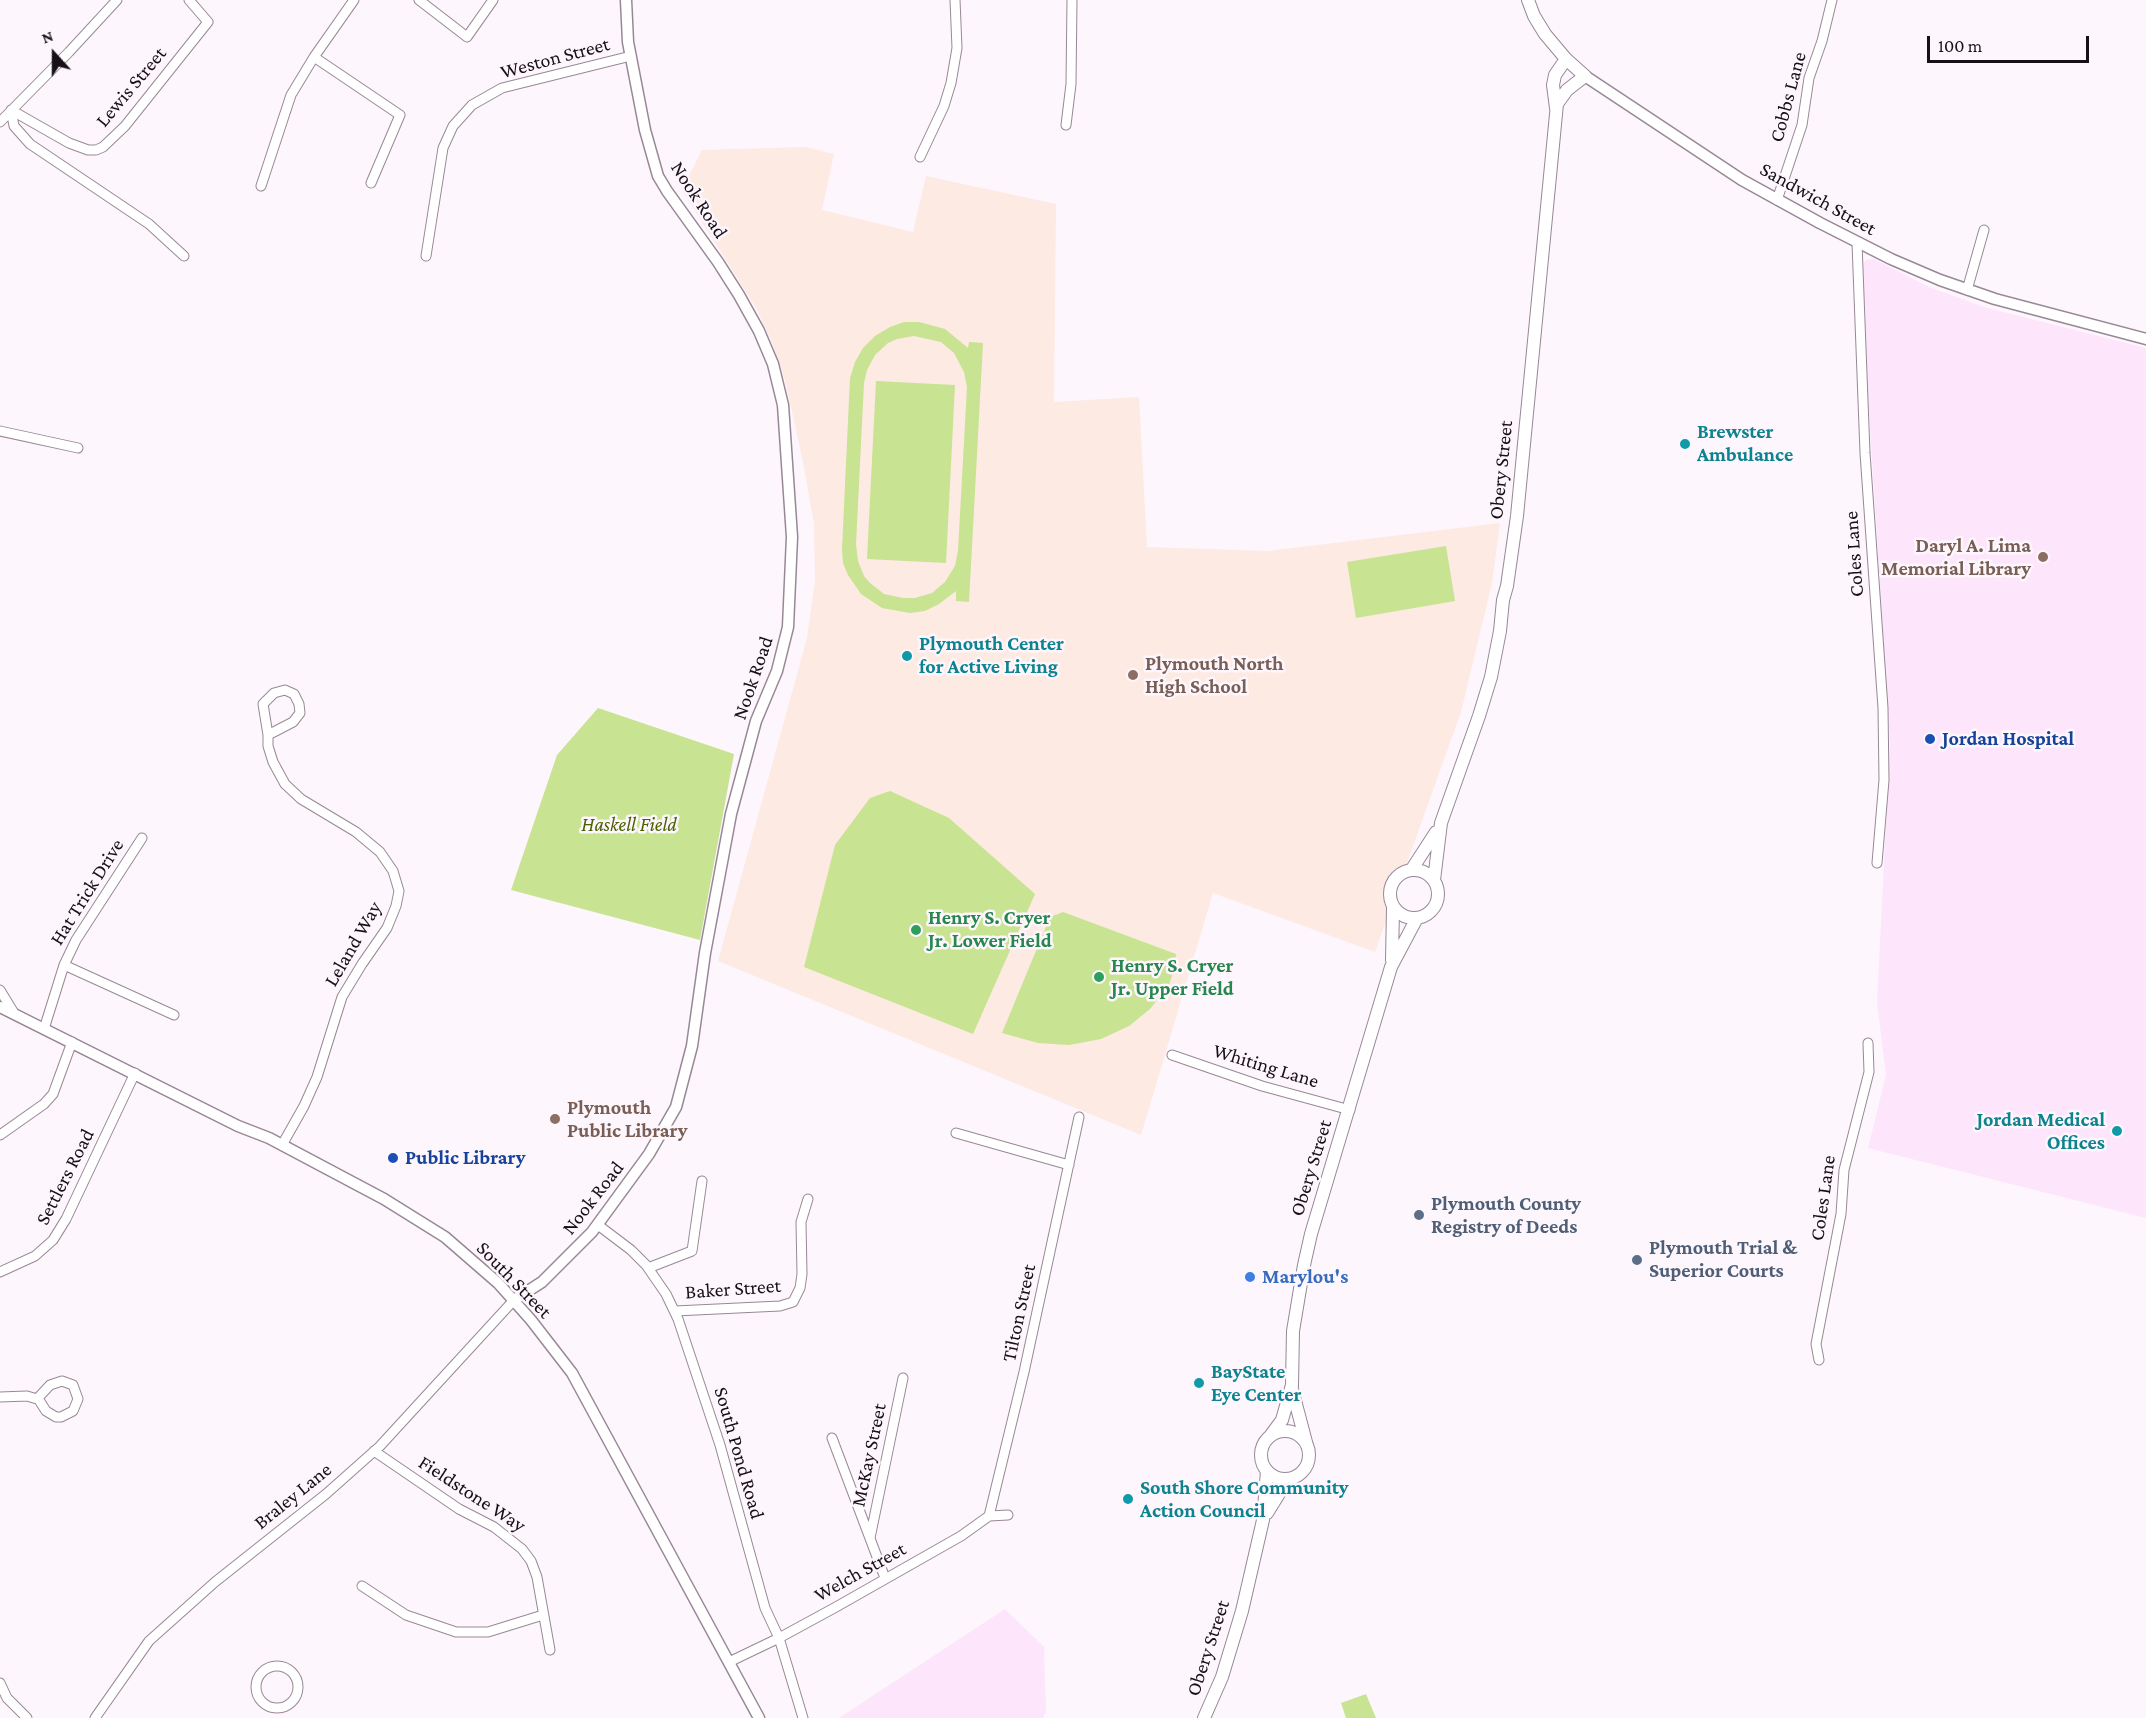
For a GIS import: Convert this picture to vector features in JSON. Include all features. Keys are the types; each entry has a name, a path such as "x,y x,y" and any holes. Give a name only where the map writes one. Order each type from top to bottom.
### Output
{"main road":[{"name":"Sandwich Street","path":"1528,0 1539,25 1566,59 1585,76"},
{"name":"Obery Street","path":"1557,111 1553,85 1555,75 1566,59"},
{"name":"Obery Street","path":"1392,968 1393,908 1389,898 1391,884 1401,873 1412,869 1441,823 1491,677 1517,516 1557,104 1564,94 1585,76"},
{"name":"Obery Street","path":"1263,1520 1288,1479 1306,1466 1308,1459 1292,1385 1293,1330 1304,1265 1326,1184 1392,968 1417,918 1426,915 1435,906 1438,893 1434,880 1441,823"},
{"path":"1412,869 1424,872 1434,880"},
{"path":"1393,908 1404,916 1417,918"},
{"name":"Obery Street","path":"1204,1718 1218,1688 1237,1629 1263,1520 1267,1471 1261,1453 1266,1440 1282,1420 1292,1385"},
{"path":"1271,1435 1287,1431 1295,1433 1306,1444"},
{"path":"1267,1471 1280,1479 1288,1479"}],"street":[{"path":"0,122 117,0"},
{"name":"Lewis Street","path":"11,110 69,143 88,150 103,147 125,126 208,22 189,0"},
{"path":"261,186 291,95 314,57 354,0"},
{"path":"419,0 467,37 494,0"},
{"name":"Nook Road","path":"514,1300 542,1282 598,1225 649,1154 671,1117 679,1097 694,1036 705,953 731,814 756,722 777,671 787,638 792,537 783,405 773,364 759,331 739,295 661,182 645,130 627,34 626,0"},
{"path":"920,157 944,106 951,83 957,48 955,0"},
{"path":"1066,124 1071,84 1072,0"},
{"name":"Cobbs Lane","path":"1777,200 1802,125 1809,78 1832,2"},
{"name":"Weston Street","path":"426,256 443,148 453,126 472,105 502,88 631,56"},
{"path":"314,57 400,115 371,183"},
{"name":"Sandwich Street","path":"1585,76 1722,167 1777,200 1915,271 2017,306 2146,339"},
{"path":"11,110 14,126 30,144 149,224 184,256"},
{"path":"1967,290 1984,230"},
{"name":"Coles Lane","path":"1857,243 1865,453 1883,708 1884,780 1877,863"},
{"path":"0,431 78,448"},
{"name":"Leland Way","path":"268,735 293,722 300,713 294,694 285,690 274,693 263,704 268,746 273,762 285,784 301,800 356,832 374,846 389,864 396,877 399,891 391,921 342,997 317,1077 282,1145"},
{"name":"Hat Trick Drive","path":"44,1029 64,965 76,940 141,838"},
{"name":"Hat Trick Drive","path":"64,965 174,1015"},
{"path":"0,990 14,1013"},
{"name":"South Street","path":"0,1006 238,1126 282,1145 384,1199 425,1224 475,1262 514,1300 576,1380 759,1718"},
{"path":"0,1136 44,1104 53,1094 72,1042"},
{"name":"Coles Lane","path":"1819,1360 1816,1344 1841,1214 1844,1170 1869,1072 1868,1043"},
{"name":"Whiting Lane","path":"1172,1055 1262,1086 1350,1110"},
{"name":"Settlers Road","path":"0,1272 36,1256 53,1240 77,1197 135,1073"},
{"name":"Tilton Street","path":"989,1516 1024,1372 1079,1117"},
{"path":"956,1133 1069,1164"},
{"path":"648,1268 692,1251 702,1181"},
{"name":"Baker Street","path":"675,1311 780,1306 793,1302 800,1288 801,1222 808,1199"},
{"name":"South Pond Road","path":"598,1225 631,1250 648,1268 675,1311 720,1445 765,1608 779,1638 803,1718"},
{"name":"Braley Lane","path":"95,1718 149,1641 215,1582 326,1494 374,1450 514,1300"},
{"name":"McKay Street","path":"870,1538 903,1378"},
{"path":"0,1397 27,1396 37,1400 51,1414 61,1418 73,1411 78,1399 73,1385 62,1381 50,1385 37,1400"},
{"path":"832,1438 885,1578"},
{"name":"Fieldstone Way","path":"374,1450 459,1509 494,1527 522,1549 531,1561 537,1577 550,1650"},
{"path":"989,1516 1008,1515"},
{"name":"Welch Street","path":"729,1662 779,1638 961,1536 989,1516"},
{"path":"362,1586 406,1615 456,1632 488,1632 543,1615"},
{"path":"271,1667 291,1671 298,1682 297,1696 288,1706 282,1708 267,1707 258,1696 256,1689 259,1675 271,1667"},
{"path":"0,1683 7,1698 27,1718"},
{"path":"282,1708 288,1718"}],"shaded area":[{"name":"Plymouth North High School","path":"806,147 834,154 822,210 913,232 926,176 1056,204 1054,402 1139,397 1147,547 1268,551 1500,523 1492,583 1461,712 1375,952 1213,893 1141,1135 718,961 807,638 815,581 814,524 785,380 772,342 756,308 682,190 702,150"},
{"path":"1874,259 1929,287 1984,307 2146,348 2146,1218 1868,1148 1886,1075 1877,1002 1890,745 1860,267 1866,260"},
{"path":"1005,1609 1044,1647 1046,1712 1043,1718 839,1718"}],"green space":[{"path":"904,322 919,322 945,329 968,348 969,342 983,343 969,602 956,601 956,591 925,611 910,613 882,608 861,594 848,575 843,563 842,549 850,378 863,348 875,336","holes":["914,336 941,342 954,353 964,372 967,387 958,551 955,566 945,582 932,593 915,598 903,598 884,594 870,583 864,576 858,561 856,544 864,383 867,370 875,355 888,343"]},
{"path":"876,381 955,385 946,563 867,559"},
{"path":"1446,546 1455,601 1356,618 1347,562"},
{"name":"Haskell Field","path":"598,708 734,754 700,940 511,890 557,755"},
{"name":"Henry S. Cryer Jr. Lower Field","path":"890,791 949,818 1035,894 973,1034 804,967 835,845 870,798"},
{"name":"Henry S. Cryer Jr. Upper Field","path":"1063,912 1176,954 1169,985 1150,1009 1129,1026 1101,1039 1069,1045 1038,1043 1002,1033 1050,917"},
{"path":"1366,1694 1376,1718 1346,1718 1341,1703"}],"place":[{"name":"Brewster Ambulance","path":"1685,444"},
{"name":"Daryl A. Lima Memorial Library","path":"2043,557"},
{"name":"Plymouth Center for Active Living","path":"907,656"},
{"name":"Plymouth North High School","path":"1133,675"},
{"name":"Jordan Hospital","path":"1930,739"},
{"name":"Henry S. Cryer Jr. Lower Field","path":"916,930"},
{"name":"Henry S. Cryer Jr. Upper Field","path":"1099,977"},
{"name":"Plymouth Public Library","path":"555,1119"},
{"name":"Jordan Medical Offices","path":"2117,1131"},
{"name":"Public Library","path":"393,1158"},
{"name":"Plymouth County Registry of Deeds","path":"1419,1215"},
{"name":"Plymouth Trial & Superior Courts","path":"1637,1260"},
{"name":"Marylou's","path":"1250,1277"},
{"name":"BayState Eye Center","path":"1199,1383"},
{"name":"South Shore Community Action Council","path":"1128,1499"}]}
